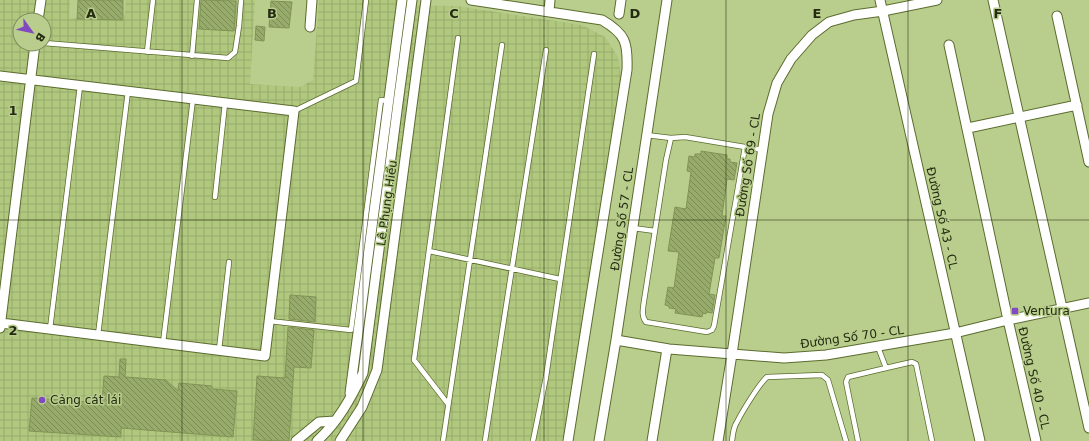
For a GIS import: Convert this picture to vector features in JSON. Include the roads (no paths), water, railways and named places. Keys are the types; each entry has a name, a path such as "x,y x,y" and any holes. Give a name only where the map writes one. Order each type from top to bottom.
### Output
{"street":[{"path":"39,12 41,0"},
{"path":"310,27 312,0"},
{"name":"Lê Phụng Hiểu","path":"317,441 328,430 349,402 363,373 393,102 402,0"},
{"name":"Lê Phụng Hiểu","path":"393,102 412,0"},
{"name":"Lê Phụng Hiểu","path":"340,441 362,407 377,370 410,105 421,0"},
{"name":"Lê Phụng Hiểu","path":"410,105 426,0"},
{"path":"470,0 486,1 602,20 613,26 624,38 628,52 628,70 568,441"},
{"path":"549,12 550,0"},
{"path":"619,14 621,0"},
{"name":"Đường Số 57 - CL","path":"599,441 616,340 666,0"},
{"name":"Đường Số 43 - CL","path":"880,0 980,441"},
{"name":"Đường Số 69 - CL","path":"718,441 768,114 777,83 791,59 812,36 830,22 854,15 883,11 937,0"},
{"path":"993,0 1089,428"},
{"path":"1057,16 1089,162"},
{"name":"Đường Số 40 - CL","path":"950,45 1008,320 1036,441"},
{"path":"0,76 31,80 80,86 294,111 265,356 50,329 0,326 31,80 35,52"},
{"path":"393,102 410,105"},
{"path":"968,128 1077,105"},
{"name":"Đường Số 70 - CL","path":"616,340 667,349 784,358 826,356 955,333 1089,303"},
{"path":"652,441 667,349"},
{"path":"296,441 318,422 335,421"}],"lane":[{"path":"147,52 153,0"},
{"path":"192,56 197,0"},
{"path":"52,44 223,59 228,58 235,52 241,0"},
{"path":"294,111 356,82 366,0"},
{"path":"448,404 414,360 458,38"},
{"path":"443,441 502,45"},
{"path":"486,441 546,50"},
{"path":"533,441 546,377 594,54"},
{"path":"50,329 80,86"},
{"path":"98,335 128,91"},
{"path":"163,343 193,99"},
{"path":"270,321 351,330 381,100 393,102"},
{"path":"215,197 225,103"},
{"path":"646,135 671,138 685,137 763,150"},
{"path":"671,138 666,160 644,301 643,319 646,322 707,332 712,330 714,326 745,147"},
{"path":"633,228 655,231"},
{"path":"428,251 560,279"},
{"path":"219,350 229,262"},
{"path":"878,347 886,368"},
{"path":"858,441 846,382 848,377 912,362 916,364 932,441"},
{"path":"732,441 736,423 767,377 822,375 828,380 846,441"}],"place":[{"name":"Ventura","path":"1015,311"},
{"name":"Cảng cát lái","path":"42,400"}]}
